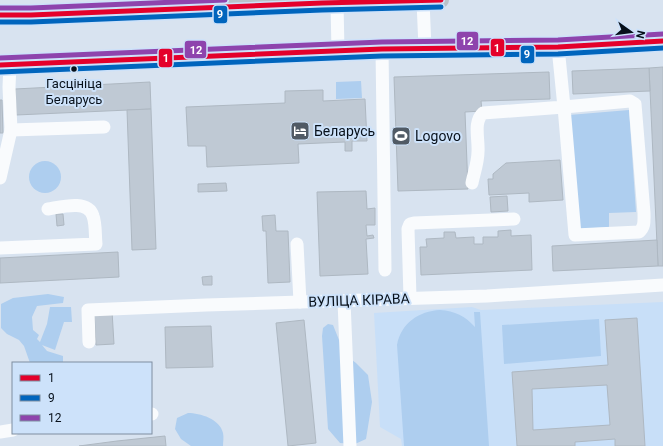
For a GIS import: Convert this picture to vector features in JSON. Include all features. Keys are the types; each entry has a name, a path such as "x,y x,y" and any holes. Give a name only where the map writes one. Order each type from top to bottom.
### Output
{"main road":[{"path":"0,14 30,15 337,2 441,0"},
{"path":"5,65 382,49 558,47 663,41"}],"street":[{"path":"423,1 425,48"},
{"path":"337,2 338,51"},
{"path":"472,183 478,153 478,122 479,117 484,113 564,107 630,101 635,104 636,109 644,223 643,229 639,232 575,235 564,107 558,47"},
{"path":"382,49 385,270"},
{"path":"0,178 11,130 9,87 5,65"},
{"path":"11,130 104,127"},
{"path":"0,248 96,244 93,216 85,207 79,205 48,209"},
{"path":"410,298 408,229 410,224 514,219"},
{"path":"297,244 300,302"},
{"name":"ВУЛІЦА КІРАВА","path":"89,342 88,310 487,296 663,285"},
{"path":"344,301 350,446"},
{"path":"0,432 12,430"}],"shaded area":[{"path":"361,81 362,98 336,99 336,82"},
{"path":"629,110 636,212 609,213 609,227 577,229 569,115"},
{"path":"42,161 48,161 58,168 61,177 60,183 54,190 48,193 42,193 32,186 29,180 29,174 36,164"},
{"path":"48,294 64,297 63,303 37,306 32,317 33,330 39,335 37,339 40,342 47,324 50,307 71,307 72,322 64,322 55,350 42,345 47,351 63,356 63,362 30,362 24,346 19,340 7,334 1,328 1,304 13,298"},
{"path":"663,302 663,446 402,446 401,439 380,427 374,313 472,307 481,310"},
{"path":"440,310 459,315 475,327 474,312 480,312 489,446 404,446 397,345 399,337 402,330 418,316"},
{"path":"599,319 601,356 504,364 502,325"},
{"path":"328,324 333,325 345,355 368,375 372,402 366,439 355,444 340,443 328,429 322,336 323,328"},
{"path":"188,413 204,416 218,424 223,433 223,446 191,446 181,439 175,429 177,418"}],"building":[{"path":"663,67 663,266 658,266 649,68"},
{"path":"649,68 650,91 573,94 572,71"},
{"path":"549,72 550,99 481,101 482,111 465,112 468,189 398,191 394,77"},
{"path":"150,82 151,109 16,115 15,89"},
{"path":"323,90 323,101 365,99 367,141 352,141 352,151 345,151 345,142 298,144 299,163 207,167 206,146 188,146 186,107 285,103 285,91"},
{"path":"0,100 2,100 3,133 0,133"},
{"path":"151,109 156,249 132,250 127,110"},
{"path":"560,160 563,200 529,202 529,193 489,195 488,179 493,179 493,174 506,163"},
{"path":"226,183 227,191 198,192 198,184"},
{"path":"366,191 367,209 375,208 375,225 366,225 367,236 373,235 374,238 366,239 368,274 320,276 317,192"},
{"path":"507,196 508,211 491,212 490,197"},
{"path":"56,214 63,214 64,225 57,226"},
{"path":"275,215 276,231 288,231 290,282 268,283 266,231 263,231 262,216"},
{"path":"511,230 511,236 531,235 532,270 421,275 420,247 427,247 426,239 444,238 444,232 455,232 456,238 474,237 474,244 483,244 483,237 498,237 498,231"},
{"path":"657,240 658,266 553,271 552,246"},
{"path":"118,252 119,277 0,283 0,258"},
{"path":"212,276 212,285 203,285 202,277"},
{"path":"112,311 114,344 96,345 94,312"},
{"path":"637,318 645,446 615,446 615,439 575,442 575,446 517,446 512,372 608,365 605,320","holes":["607,385 610,425 533,430 532,389"]},
{"path":"304,320 316,443 288,446 276,323"},
{"path":"211,326 213,367 166,368 165,327"},
{"path":"165,436 166,446 79,446 117,441"}],"transit line":[{"name":"12","path":"0,8 225,0"},
{"name":"1","path":"0,15 441,0"},
{"name":"9","path":"0,22 441,7"},
{"name":"12","path":"0,58 382,42 558,40 663,34"},
{"name":"1","path":"0,65 382,49 558,47 663,41"},
{"name":"9","path":"0,72 382,56 558,54 663,48"}],"place":[{"name":"Гасцініца Беларусь","path":"74,69"},
{"name":"Беларусь","path":"300,131"},
{"name":"Logovo","path":"401,136"}]}
